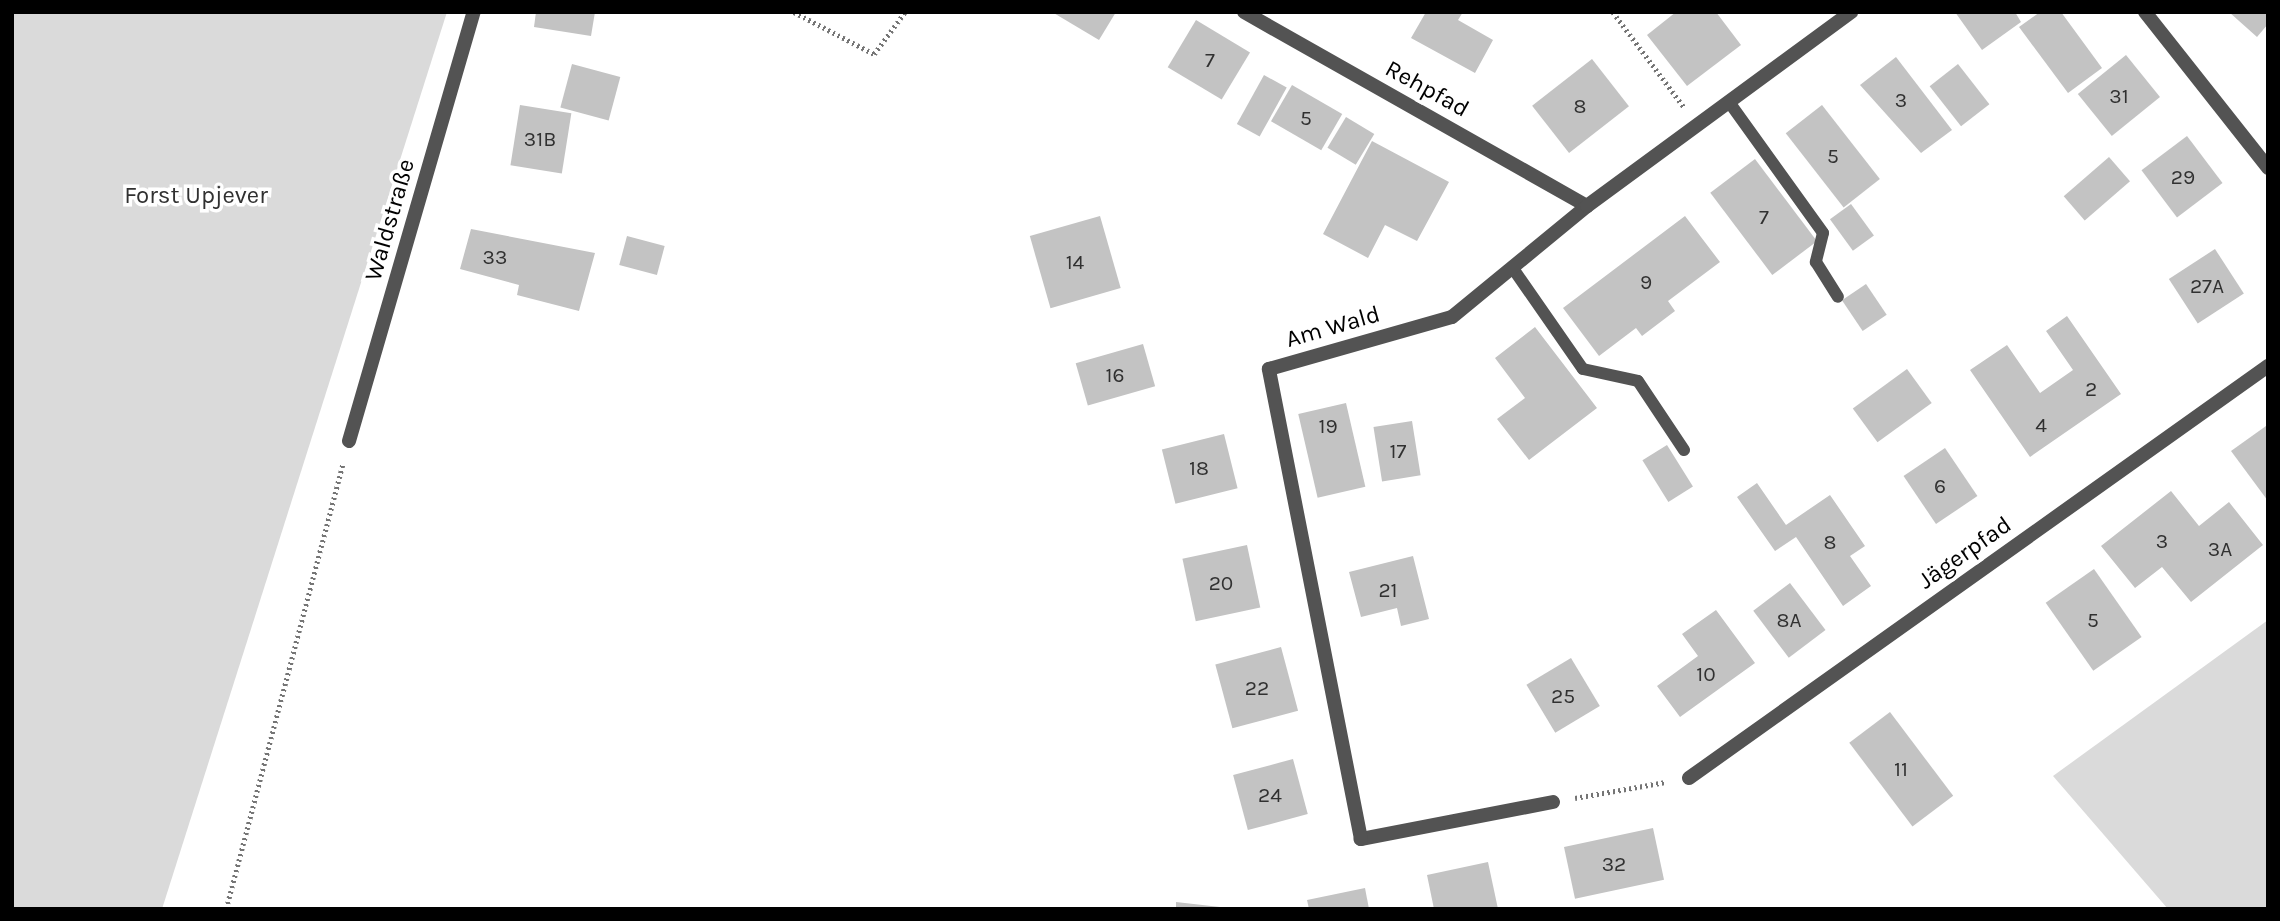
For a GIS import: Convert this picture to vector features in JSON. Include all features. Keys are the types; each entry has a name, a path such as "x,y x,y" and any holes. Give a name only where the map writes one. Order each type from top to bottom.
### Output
{"street":[{"name":"Waldstraße","path":"349,441 474,12"},
{"name":"Rehpfad","path":"1244,12 1587,206"},
{"name":"Am Wald","path":"1553,802 1361,839 1269,369 1452,317 1587,206 1851,12"},
{"path":"2144,12 2265,160"},
{"name":"Jägerpfad","path":"1689,778 2268,366"}],"lane":[{"path":"1729,102 1823,233 1815,262 1838,297"},
{"path":"1513,267 1583,369 1637,381 1684,450"}],"path":[{"path":"794,12 874,54 905,12"},
{"path":"1613,12 1698,125"},
{"path":"226,909 349,441"},
{"path":"1553,802 1689,778"}],"green space":[{"name":"Forst Upjever","path":"12,12 447,12 162,909 12,909"},
{"path":"2268,620 2268,909 2168,909 2053,776"}],"building":[{"path":"536,12 595,12 591,36 534,27"},
{"path":"1052,12 1116,12 1099,40"},
{"path":"1426,12 1463,12 1458,20 1493,40 1475,73 1411,38"},
{"path":"1676,12 1716,12 1741,45 1687,86 1647,35"},
{"path":"1955,12 2015,12 2021,22 1982,50"},
{"path":"2040,12 2061,12 2102,68 2068,93 2019,27"},
{"path":"2229,12 2268,12 2268,24 2257,37"},
{"path":"1196,20 1250,52 1222,100 1168,67"},
{"path":"2126,55 2160,97 2112,136 2078,94"},
{"path":"1896,57 1952,130 1921,153 1860,85"},
{"path":"1592,59 1629,106 1569,153 1532,106"},
{"path":"572,64 620,77 609,120 560,107"},
{"path":"1958,64 1989,104 1961,126 1930,86"},
{"path":"1264,75 1287,88 1260,137 1237,124"},
{"path":"1292,85 1342,114 1321,150 1271,121"},
{"path":"520,105 571,113 562,173 510,165"},
{"path":"1822,105 1880,179 1844,207 1786,133"},
{"path":"1346,117 1374,134 1356,165 1327,148"},
{"path":"2187,136 2223,183 2177,217 2141,170"},
{"path":"1372,141 1449,182 1417,241 1385,225 1368,258 1323,234"},
{"path":"2109,157 2130,181 2085,221 2064,196"},
{"path":"1755,159 1817,241 1772,275 1710,193"},
{"path":"1851,204 1874,236 1853,251 1830,219"},
{"path":"1100,216 1121,288 1051,308 1030,236"},
{"path":"1685,216 1720,262 1668,301 1675,311 1642,336 1636,328 1599,356 1563,308"},
{"path":"471,229 595,253 579,311 517,295 519,285 460,269"},
{"path":"627,236 665,246 657,275 619,265"},
{"path":"2215,249 2244,293 2198,323 2169,279"},
{"path":"1866,284 1887,315 1863,331 1842,300"},
{"path":"2067,316 2121,394 2030,457 1970,370 2007,345 2040,393 2073,370 2046,331"},
{"path":"1535,327 1597,408 1529,460 1497,419 1525,398 1495,358"},
{"path":"1143,344 1155,386 1088,406 1076,363"},
{"path":"1907,369 1932,403 1877,442 1853,408"},
{"path":"1346,403 1365,487 1318,498 1298,414"},
{"path":"1412,421 1421,475 1382,481 1373,427"},
{"path":"2266,426 2268,429 2268,501 2231,451"},
{"path":"1224,434 1238,488 1175,504 1162,449"},
{"path":"1667,445 1693,487 1668,502 1642,460"},
{"path":"1945,448 1977,496 1936,524 1904,476"},
{"path":"1757,483 1786,525 1830,495 1865,546 1850,556 1871,586 1843,606 1796,537 1775,551 1737,497"},
{"path":"2171,491 2199,526 2229,502 2263,545 2191,602 2162,567 2135,588 2101,546"},
{"path":"1247,545 1260,608 1196,621 1182,559"},
{"path":"1413,556 1429,619 1401,626 1397,608 1361,617 1349,572"},
{"path":"2094,569 2142,637 2093,671 2046,603"},
{"path":"1790,583 1826,630 1789,658 1753,611"},
{"path":"1716,610 1755,663 1680,717 1657,686 1698,656 1682,634"},
{"path":"1281,647 1298,711 1232,728 1215,665"},
{"path":"1571,658 1600,706 1555,733 1526,685"},
{"path":"1890,712 1953,796 1912,827 1849,743"},
{"path":"1293,759 1308,814 1248,830 1233,775"},
{"path":"1653,828 1664,880 1575,899 1564,847"},
{"path":"1488,862 1498,909 1434,909 1427,875"},
{"path":"1365,888 1369,909 1309,909 1307,900"},
{"path":"1176,902 1220,907 1220,909 1176,909"}]}
